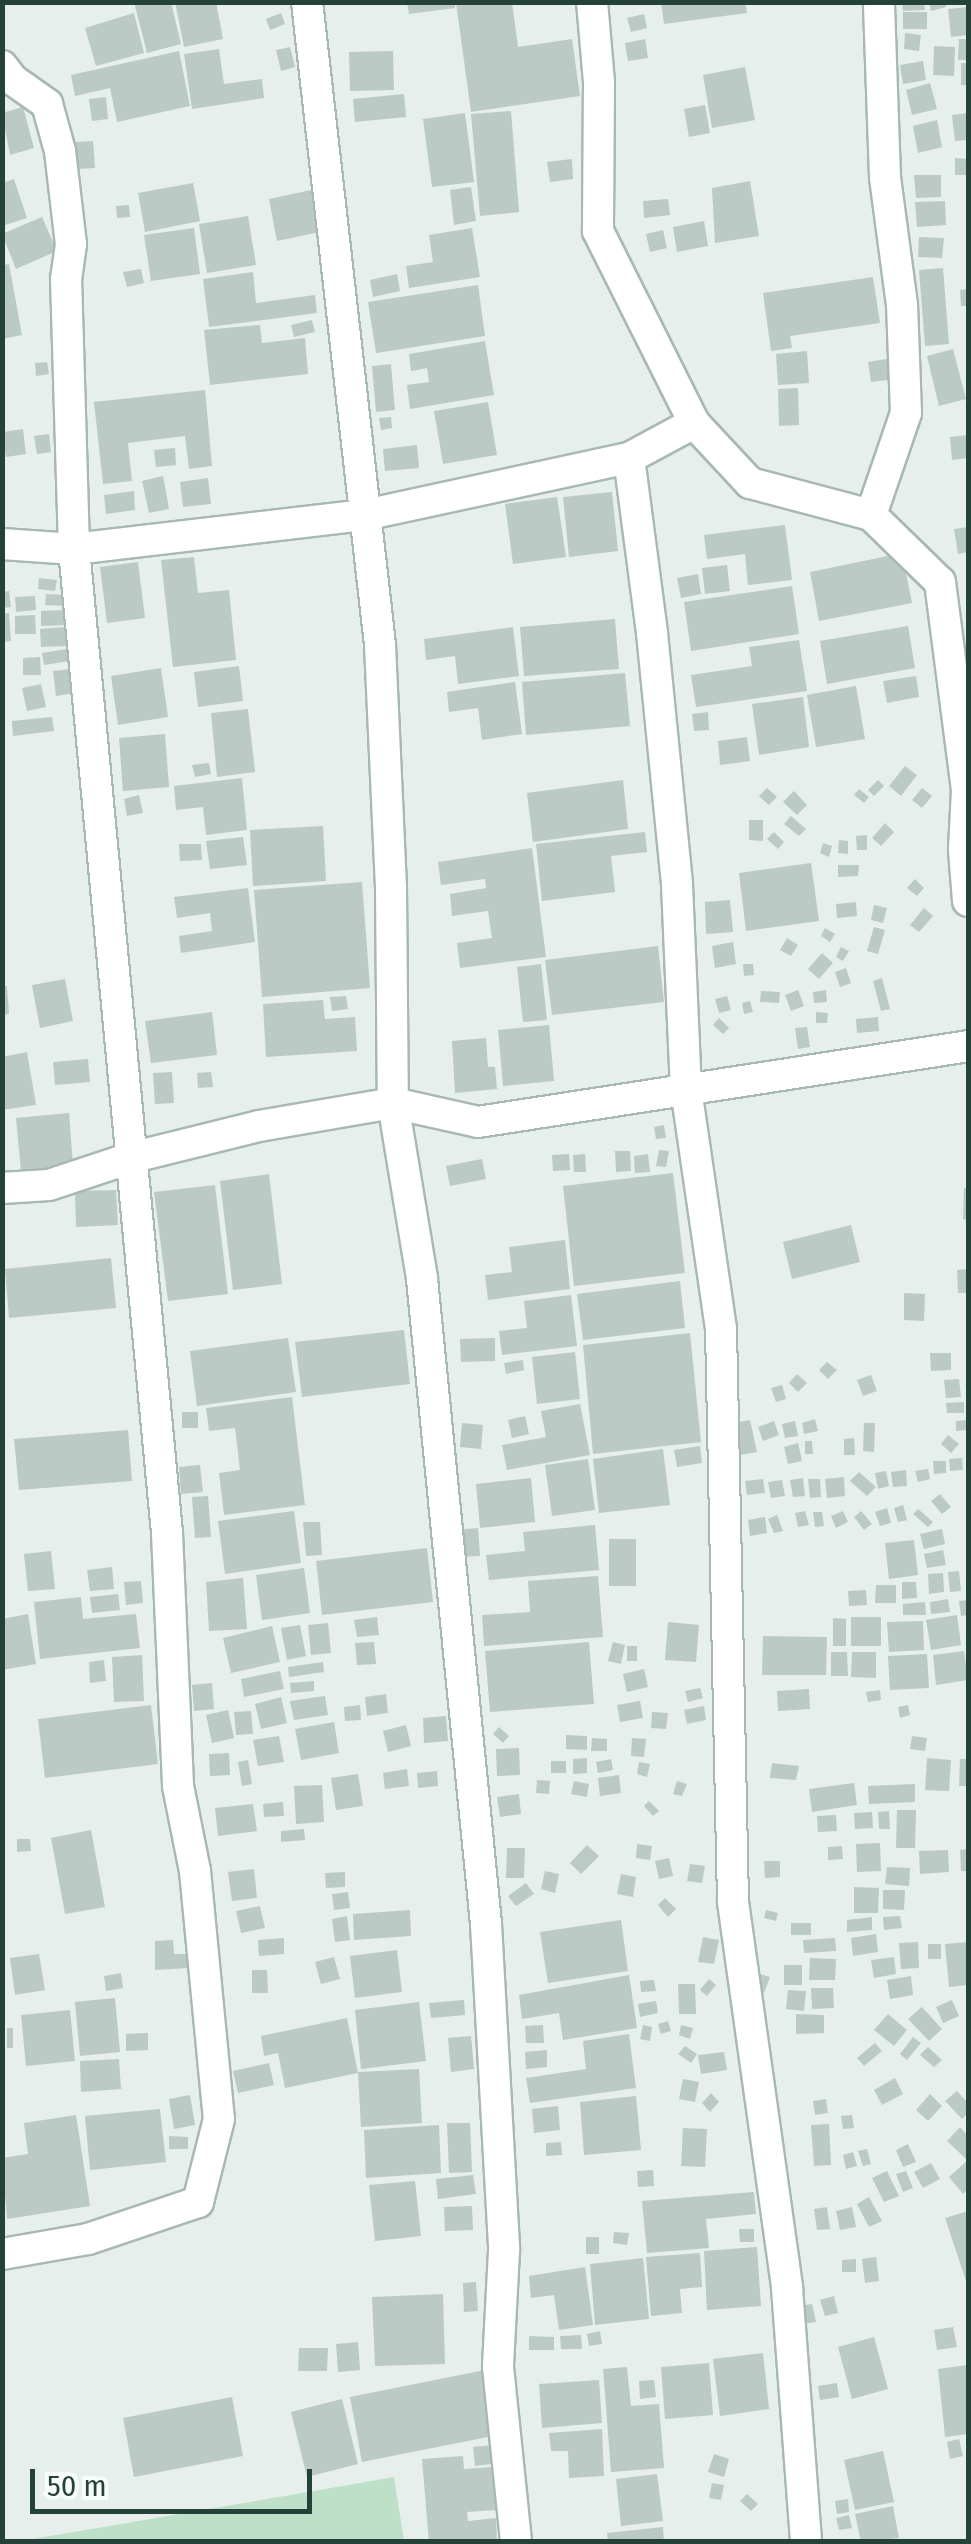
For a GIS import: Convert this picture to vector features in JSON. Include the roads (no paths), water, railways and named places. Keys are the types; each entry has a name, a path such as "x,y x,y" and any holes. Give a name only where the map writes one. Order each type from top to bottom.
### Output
{"street":[{"path":"307,2 380,645 392,888 394,1103 422,1279 486,1924 504,2250 498,2367 516,2542"},
{"path":"592,2 599,82 598,231 694,422 750,483 872,515 940,582 967,790 964,850 968,901"},
{"path":"872,515 906,413 902,305 885,177 879,2"},
{"path":"2,66 12,80 48,104 60,151 72,244 66,278 74,549 167,1533 178,1786 195,1871 218,2119 198,2202 88,2239 2,2254"},
{"path":"2,544 74,549 365,516 628,458 694,422"},
{"path":"628,458 652,633 678,885 686,1089 721,1329 733,1902 787,2288 806,2542"},
{"path":"2,1188 49,1184 130,1158 259,1126 394,1103 478,1122 968,1046"}]}
